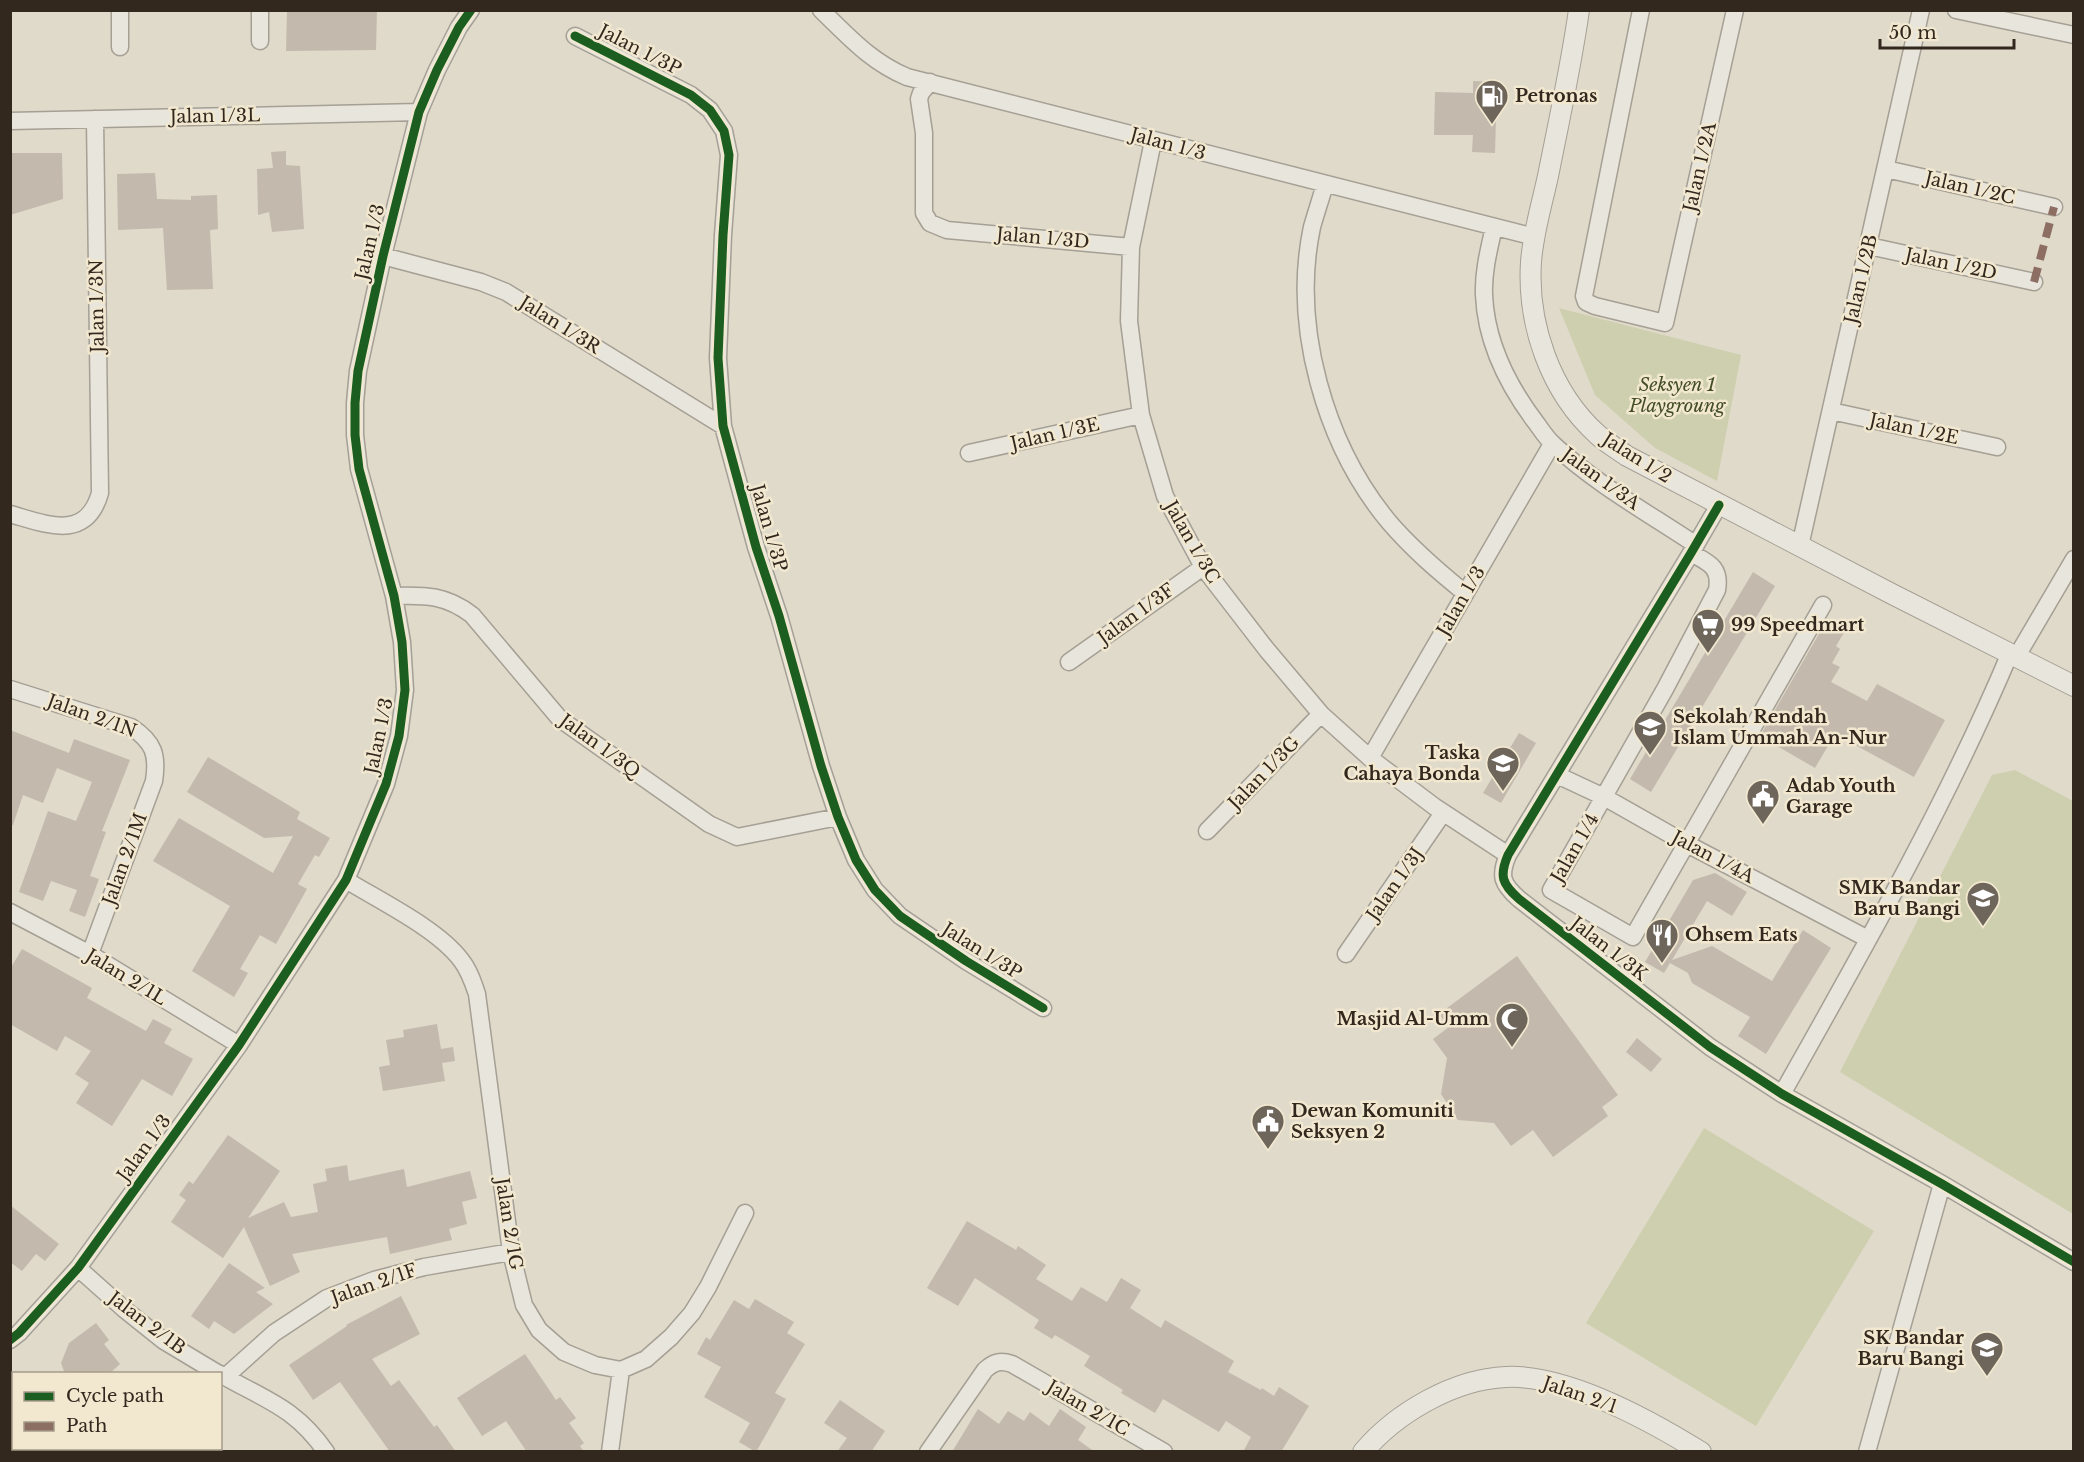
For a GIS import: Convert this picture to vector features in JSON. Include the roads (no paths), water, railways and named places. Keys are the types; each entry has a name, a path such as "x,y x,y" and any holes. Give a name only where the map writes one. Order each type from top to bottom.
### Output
{"street":[{"path":"120,10 120,47"},
{"path":"260,41 261,10"},
{"name":"Jalan 1/3","path":"10,1340 78,1268 239,1045 346,880 386,784 399,736 405,690 402,642 394,596 359,469 355,435 357,371 419,112 437,70 459,27 471,10"},
{"name":"Jalan 1/3","path":"821,10 870,57 887,69 907,77 1535,237"},
{"name":"Jalan 1/2","path":"1579,10 1531,260 1532,304 1544,353 1553,376 1566,398 1598,435 1627,456 2073,686"},
{"name":"Jalan 1/2A","path":"1641,10 1584,296 1586,302 1595,306 1665,323 1735,10"},
{"name":"Jalan 1/2B","path":"1800,546 1921,10"},
{"path":"1956,10 2073,35"},
{"name":"Jalan 1/3P","path":"575,36 691,95 711,110 724,131 729,155 718,358 723,426 756,547 779,616 821,766 838,817 856,860 875,890 900,916 966,961 1043,1008"},
{"name":"Jalan 1/3D","path":"930,82 919,99 924,133 924,213 927,219 935,225 954,230 1131,246"},
{"name":"Jalan 1/3L","path":"10,122 419,112"},
{"name":"Jalan 1/3N","path":"10,513 50,525 77,524 96,505 99,493 95,119"},
{"name":"Jalan 1/3C","path":"1153,141 1131,246 1129,321 1142,415 1165,496 1203,567 1267,650 1321,714 1370,758 1443,813 1508,855"},
{"name":"Jalan 1/2C","path":"1886,169 2054,207"},
{"path":"1325,184 1312,229 1307,277 1308,322 1316,376 1332,425 1355,473 1388,520 1426,561 1465,593"},
{"name":"Jalan 1/3A","path":"1494,227 1486,264 1484,293 1487,323 1495,353 1527,411 1552,444 1586,472 1694,549"},
{"name":"Jalan 1/2D","path":"1869,246 2034,282"},
{"name":"Jalan 1/3R","path":"383,256 481,282 506,292 723,426"},
{"name":"Jalan 1/2E","path":"1831,411 1997,447"},
{"name":"Jalan 1/3E","path":"969,453 1142,415"},
{"name":"Jalan 1/3","path":"1370,758 1552,444"},
{"name":"Jalan 1/3K","path":"1719,505 1508,855 1503,866 1502,878 1509,890 1519,899 1710,1047 1782,1094 1942,1184 2073,1262"},
{"name":"Jalan 1/4","path":"1694,549 1714,568 1718,575 1717,590 1665,689 1551,890 1634,937 1823,605"},
{"path":"1782,1094 1868,939 2014,655 2073,559"},
{"name":"Jalan 1/3F","path":"1069,662 1203,567"},
{"name":"Jalan 1/3Q","path":"394,596 426,595 458,604 472,615 560,719 709,824 737,837 838,817"},
{"name":"Jalan 2/1N","path":"10,689 131,727 144,735 153,747 156,762"},
{"name":"Jalan 1/3G","path":"1207,831 1321,714"},
{"name":"Jalan 2/1M","path":"90,954 154,781 156,762"},
{"name":"Jalan 1/4A","path":"1557,775 1604,797 1687,844 1868,939"},
{"name":"Jalan 1/3J","path":"1346,954 1443,813"},
{"name":"Jalan 2/1G","path":"346,880 437,936 462,961 471,976 477,994 512,1252 524,1305 539,1330 564,1352 595,1365 621,1370"},
{"name":"Jalan 2/1L","path":"10,912 90,954 239,1045"},
{"path":"1867,1452 1942,1184"},
{"path":"609,1452 621,1370 646,1359 671,1337 692,1313 708,1287 745,1213"},
{"name":"Jalan 2/1F","path":"222,1375 274,1333 327,1298 374,1280 424,1267 512,1252"},
{"name":"Jalan 2/1B","path":"78,1268 124,1310 164,1341 217,1372"},
{"name":"Jalan 2/1C","path":"928,1452 985,1370 994,1363 1002,1361 1012,1364 1163,1451"},
{"name":"Jalan 2/1B","path":"222,1375 286,1409 313,1432 326,1452"},
{"name":"Jalan 2/1","path":"1363,1452 1373,1440 1404,1414 1437,1395 1471,1383 1506,1377 1536,1379 1568,1387 1600,1399 1675,1435 1701,1452"}],"place":[{"name":"Petronas","path":"1492,125"},
{"name":"99 Speedmart","path":"1708,654"},
{"name":"Sekolah Rendah Islam Ummah An-Nur","path":"1650,756"},
{"name":"Taska Cahaya Bonda","path":"1503,792"},
{"name":"Adab Youth Garage","path":"1763,825"},
{"name":"SMK Bandar Baru Bangi","path":"1983,927"},
{"name":"Ohsem Eats","path":"1662,964"},
{"name":"Masjid Al-Umm","path":"1512,1048"},
{"name":"Dewan Komuniti Seksyen 2","path":"1268,1150"},
{"name":"SK Bandar Baru Bangi","path":"1987,1377"}],"park label":[{"name":"Seksyen 1 Playgroung","path":"1677,395"}]}
